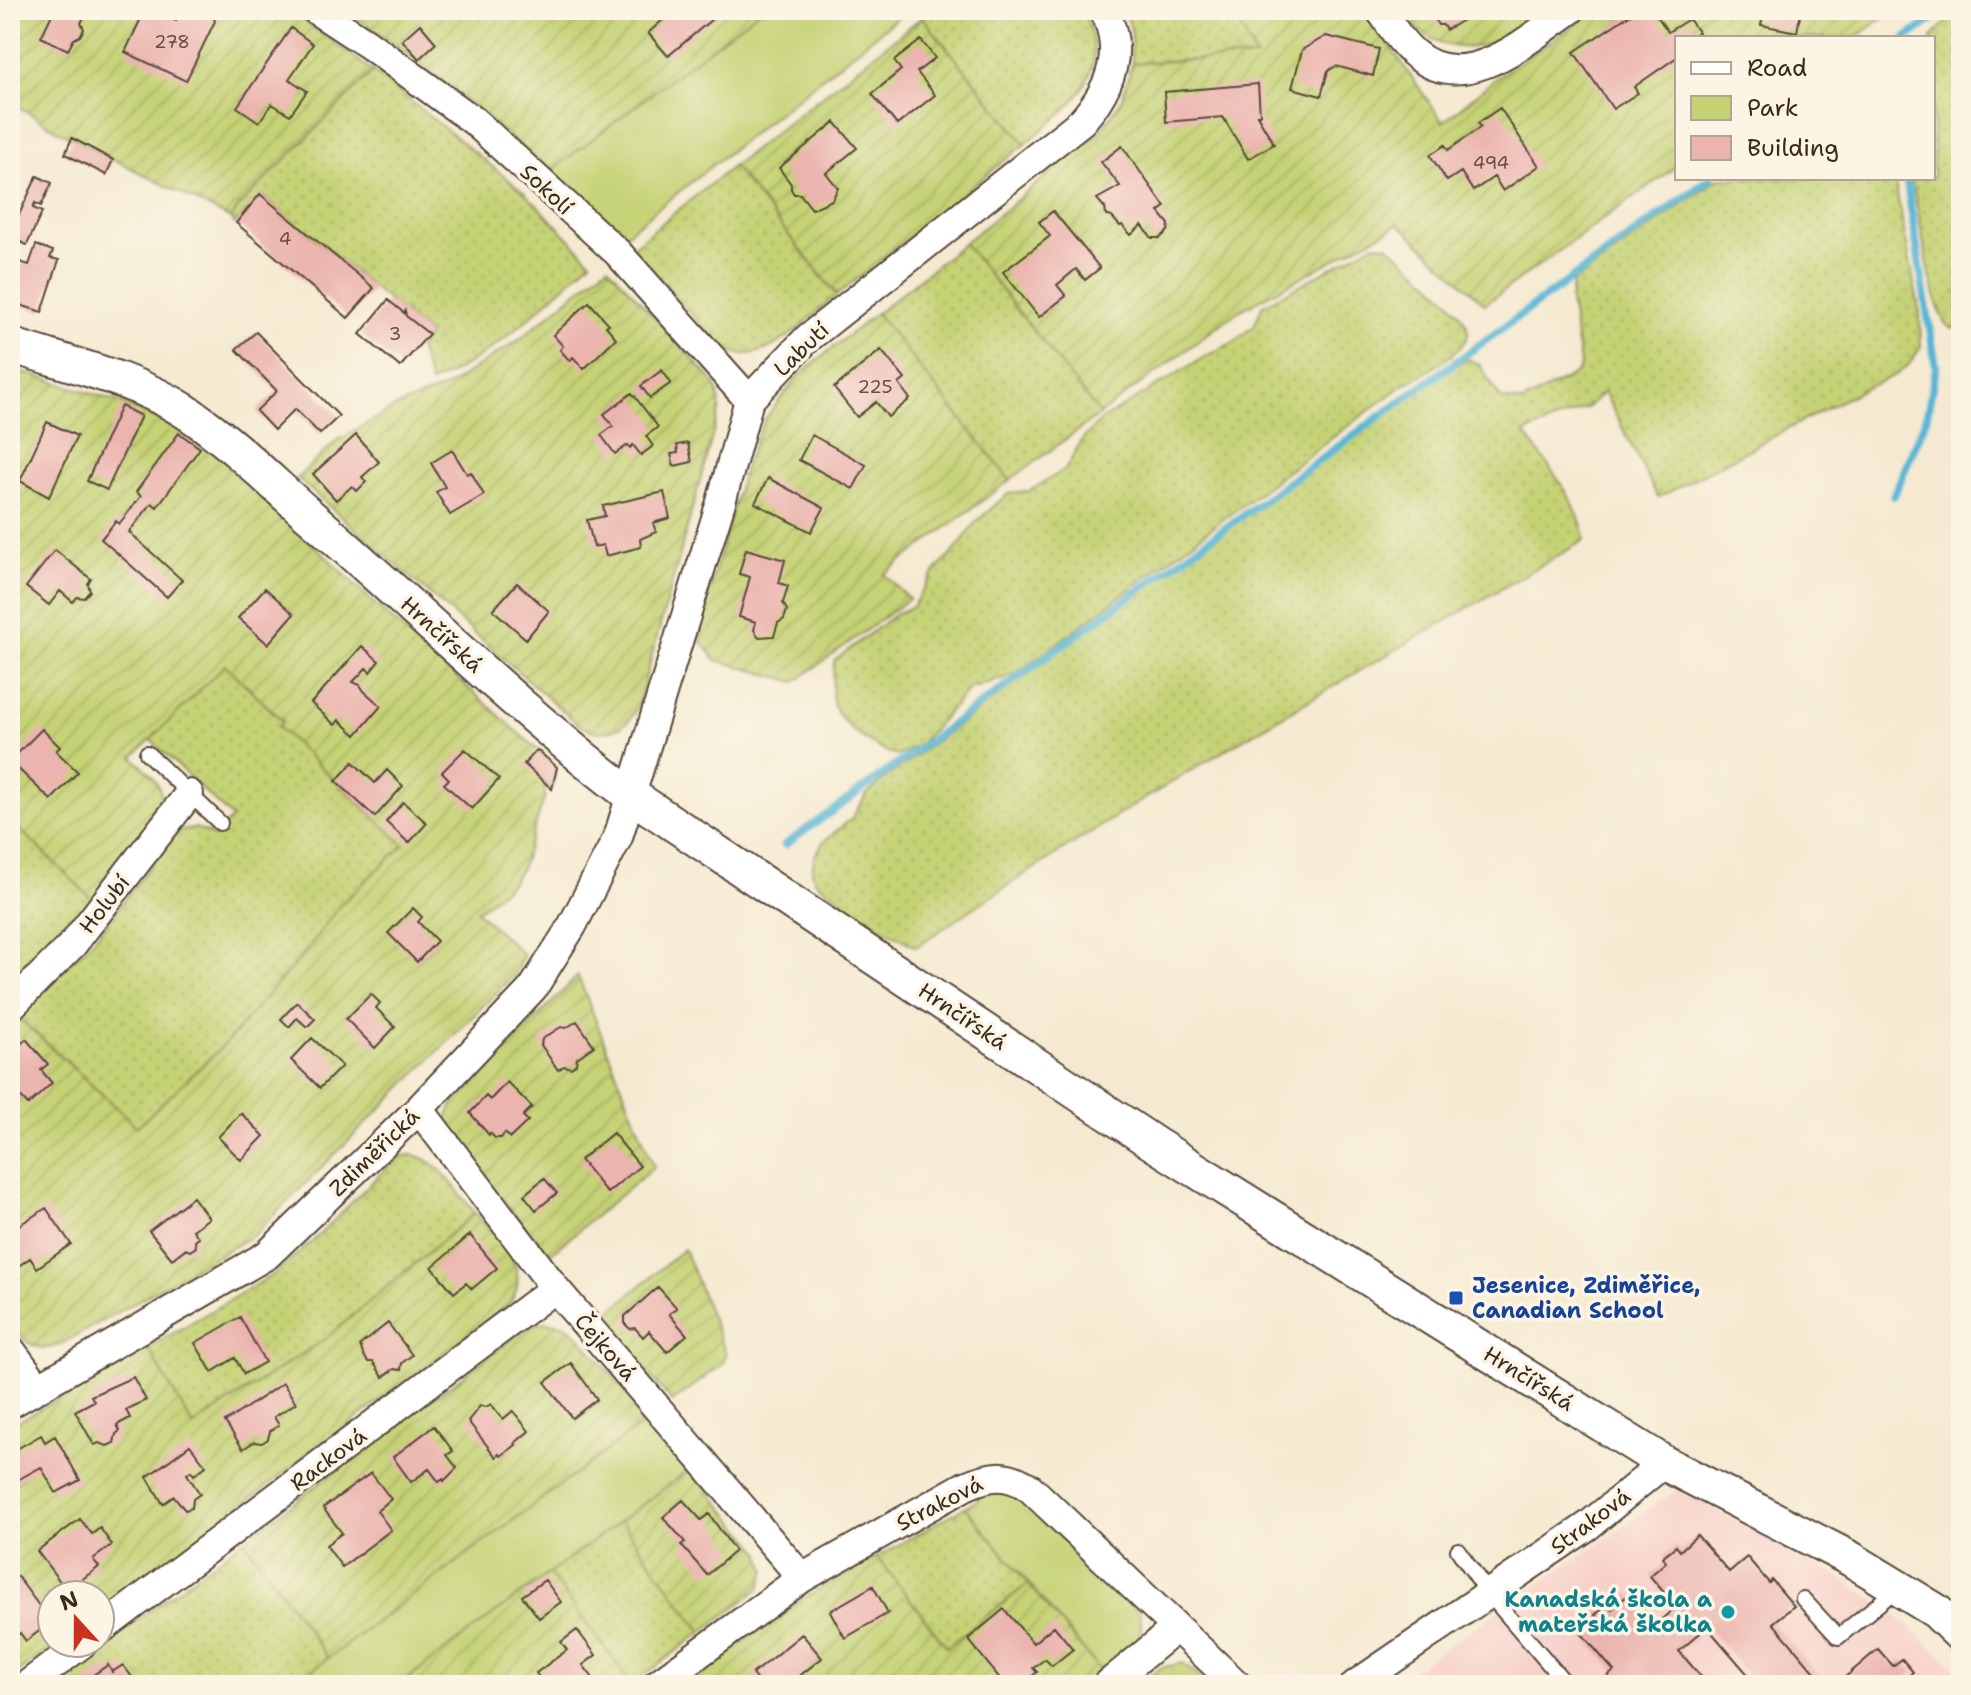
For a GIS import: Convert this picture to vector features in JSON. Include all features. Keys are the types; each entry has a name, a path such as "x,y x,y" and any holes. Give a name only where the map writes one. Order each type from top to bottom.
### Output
{"street":[{"name":"Sokolí","path":"316,10 474,121 618,253 749,400"},
{"name":"Labutí","path":"629,794 721,502 749,400 808,338 1082,121 1100,101 1111,77 1113,36 1104,10"},
{"path":"1380,10 1402,42 1418,56 1452,70 1471,69 1508,52 1570,10"},
{"name":"Hrnčířská","path":"10,345 153,394 196,419 327,531 569,748 629,794 1156,1145 1664,1463 1851,1559 1936,1611 1961,1635"},
{"name":"Holubí","path":"10,1007 73,944 189,794"},
{"name":"Zdiměřická","path":"10,1404 267,1255 419,1109 533,988 572,926 618,837 629,794"},
{"name":"Čejková","path":"419,1109 555,1288 802,1578"},
{"name":"Racková","path":"116,1618 555,1288"},
{"path":"10,1349 39,1388"},
{"name":"Straková","path":"1355,1685 1589,1525 1664,1463"},
{"name":"Straková","path":"656,1685 802,1578 965,1486 986,1477 1002,1475 1017,1479 1030,1488 1237,1685"},
{"path":"1107,1685 1176,1628"},
{"path":"27,1685 62,1659"}],"lane":[{"path":"147,753 220,823"},
{"path":"1458,1550 1489,1594 1567,1685"},
{"path":"1803,1599 1838,1637 1898,1588"}],"shaded area":[{"path":"1678,1489 1848,1582 1908,1625 1961,1673 1961,1685 1390,1685"}],"green space":[{"path":"10,10 290,10 373,71 239,206 231,219 58,131 10,101"},
{"path":"346,10 760,10 551,171 423,65"},
{"path":"760,10 907,10 621,238 551,171"},
{"path":"930,10 1082,10 1091,33 1094,53 1091,71 1072,103 1025,144 922,17"},
{"path":"1125,10 1232,10 1257,57 1132,63 1131,30"},
{"path":"1232,10 1365,10 1443,122 1500,75 1597,10 1894,10 1858,36 1675,36 1675,167 1485,304 1399,224 1237,312 1100,414 964,243 1098,134 1122,100 1132,63 1256,57"},
{"path":"1400,10 1544,10 1502,38 1482,46 1468,47 1430,38"},
{"path":"1961,12 1961,326 1952,328 1943,319 1937,304 1911,180 1935,180 1934,36"},
{"path":"922,17 1025,144 837,295 733,166"},
{"path":"373,71 524,192 591,261 495,345 452,373 430,383 419,348 429,334 406,316 406,312 261,195 235,224 231,219 239,206"},
{"path":"733,166 837,295 782,341 751,354 736,353 721,346 631,248"},
{"path":"1716,180 1894,180 1920,314 1921,347 1910,363 1896,375 1861,390 1658,498 1604,392 1588,407 1525,433 1569,497 1582,525 1585,540 1163,788 997,892 916,947 873,923 816,882 812,873 814,857 823,842 852,818 867,794 887,777 1445,371 1468,359 1479,364 1501,399 1523,402 1572,376 1579,370 1580,363 1570,301 1572,283"},
{"path":"964,243 1100,414 1010,480 876,314"},
{"path":"1374,244 1388,245 1450,301 1467,326 1468,335 1457,350 1399,388 1016,674 969,689 920,744 898,756 870,743 845,722 833,701 834,661 897,613 912,607 934,573 976,522 1008,494 1029,491 1066,469 1081,441 1100,421 1234,342 1254,326 1262,306"},
{"path":"608,266 712,380 717,388 720,408 638,706 620,727 595,731 578,724 297,478 336,441 394,408 446,387 520,339"},
{"path":"876,313 1010,480 884,574 909,599 795,682 716,660 701,641 700,623 745,465 765,419 798,376"},
{"path":"10,368 122,403 183,429 235,468 381,610 557,767 552,789 545,784 545,796 521,868 512,882 477,911 524,955 514,975 254,1235 61,1344 45,1348 31,1344 10,1323 10,1023 17,1016 137,1127 227,1042 307,950 340,905 404,845 278,727 283,721 225,665 133,757 157,784 161,806 94,901 10,820"},
{"path":"225,664 283,722 279,727 404,845 340,905 307,950 227,1042 137,1127 17,1016 96,937 170,840 180,831 196,828 215,836 232,818 150,739"},
{"path":"10,820 94,901 10,989"},
{"path":"578,976 654,1167 549,1255 453,1141 446,1122 454,1101"},
{"path":"412,1155 439,1169 475,1213 325,1339 192,1426 148,1348 274,1274 313,1241 390,1164 403,1156"},
{"path":"475,1213 502,1243 515,1266 518,1278 510,1303 116,1600 116,1579 36,1579 36,1659 10,1678 10,1426 148,1348 193,1426 325,1339"},
{"path":"684,1249 726,1354 722,1365 672,1402 602,1318"},
{"path":"544,1322 563,1324 578,1335 649,1419 328,1658 244,1540 527,1328"},
{"path":"649,1419 690,1469 399,1685 292,1685"},
{"path":"690,1469 760,1551 766,1570 760,1588 702,1632 621,1521"},
{"path":"999,1490 1017,1495 1139,1612 1138,1642 1119,1664 1100,1670 965,1507 978,1500 977,1497"},
{"path":"965,1507 1028,1584 947,1647 877,1557"},
{"path":"621,1521 702,1632 632,1684 549,1573"},
{"path":"244,1540 328,1658 292,1685 50,1685 85,1659 116,1659 116,1636"},
{"path":"877,1557 947,1647 1028,1584 1100,1670 1082,1685 686,1685 796,1603"},
{"path":"549,1573 632,1684 399,1685"},
{"path":"1183,1663 1209,1685 1140,1685 1160,1668"}],"building":[{"path":"54,10 87,12 81,23 84,29 68,50 41,37"},
{"path":"145,10 155,10 176,20 181,10 211,11 215,21 186,81 125,52"},
{"path":"674,10 715,10 718,14 668,56 648,33"},
{"path":"1434,10 1480,10 1446,30 1433,17"},
{"path":"1637,10 1653,10 1668,32 1689,19 1698,32 1691,36 1675,36 1675,58 1634,87 1638,93 1613,109 1574,52"},
{"path":"1764,10 1801,10 1797,32 1761,25"},
{"path":"420,24 436,43 419,59 402,40"},
{"path":"291,28 313,44 289,79 307,91 290,115 272,104 259,122 237,107"},
{"path":"1326,36 1379,49 1373,76 1336,66 1328,71 1321,96 1292,88 1302,50"},
{"path":"921,40 935,58 917,72 935,95 897,125 872,94 901,70 894,61"},
{"path":"1258,84 1260,115 1257,115 1274,144 1248,159 1223,117 1166,122 1164,92"},
{"path":"1500,108 1539,166 1503,191 1494,177 1473,191 1461,172 1447,181 1430,155 1445,145 1448,150 1481,127 1478,123"},
{"path":"835,122 857,148 826,173 838,188 832,200 812,209 800,194 794,194 779,168"},
{"path":"72,138 113,160 106,175 65,154"},
{"path":"1122,146 1165,207 1159,212 1169,224 1168,231 1160,238 1152,238 1142,225 1131,235 1106,215 1105,208 1097,199 1120,186 1101,162"},
{"path":"37,176 52,183 41,206 35,203 33,208 42,212 27,245 10,237 10,234"},
{"path":"260,194 374,288 348,318 236,223"},
{"path":"1053,211 1100,268 1085,280 1076,269 1057,285 1066,296 1039,317 1003,272 1050,236 1039,222"},
{"path":"36,245 53,251 50,258 59,260 42,312 17,304 19,297 10,294 20,262 29,265"},
{"path":"388,300 429,334 400,367 360,334"},
{"path":"589,302 609,324 606,326 616,338 584,369 573,357 570,361 553,335"},
{"path":"256,332 339,416 320,434 295,409 274,430 256,411 277,391 236,349"},
{"path":"881,350 905,379 899,384 910,399 888,417 876,402 857,417 834,388"},
{"path":"662,370 671,383 650,398 641,386"},
{"path":"632,393 658,427 646,436 653,446 641,455 633,445 615,454 601,435 613,426 604,414"},
{"path":"121,406 141,416 107,490 87,481"},
{"path":"47,422 77,436 49,497 20,481"},
{"path":"179,433 200,448 157,507 152,503 129,532 182,580 167,597 101,539 116,521 119,524 141,496 136,492"},
{"path":"356,435 379,462 362,477 366,482 357,491 352,486 336,500 313,474"},
{"path":"812,435 866,465 853,489 799,460"},
{"path":"688,443 692,462 674,466 671,454 678,453 677,445"},
{"path":"452,450 467,474 471,472 484,495 450,515 436,492 445,487 431,463"},
{"path":"768,478 824,508 811,532 755,503"},
{"path":"664,492 670,518 653,523 656,532 640,539 641,547 606,556 603,545 594,547 587,520 605,516 603,506"},
{"path":"746,549 785,560 779,583 788,586 783,603 787,610 774,636 759,637 754,630 756,622 739,617 750,577 739,574"},
{"path":"55,550 91,579 88,584 90,591 84,598 77,597 73,602 60,591 49,605 26,587"},
{"path":"517,583 549,611 526,639 493,610"},
{"path":"265,588 294,614 268,644 238,618"},
{"path":"362,646 379,661 370,672 366,668 353,682 381,706 356,735 339,720 335,725 311,703"},
{"path":"42,729 60,747 56,751 78,772 51,800 10,761"},
{"path":"465,749 499,779 472,809 444,784 449,779 442,772"},
{"path":"537,750 557,767 552,789 524,764"},
{"path":"353,762 375,783 387,770 403,786 375,817 336,781"},
{"path":"403,802 427,823 409,843 386,822"},
{"path":"413,908 422,917 418,922 437,941 417,962 388,933"},
{"path":"371,994 380,1003 376,1008 395,1027 375,1048 346,1019"},
{"path":"297,1002 315,1019 307,1027 297,1018 289,1027 281,1019"},
{"path":"577,1021 594,1046 577,1058 571,1068 564,1066 558,1070 541,1045 542,1039"},
{"path":"312,1038 342,1066 320,1088 291,1060"},
{"path":"26,1039 48,1064 41,1070 52,1083 28,1105 16,1092 10,1098 10,1054"},
{"path":"507,1082 532,1107 523,1116 528,1121 510,1138 505,1133 501,1138 495,1138 470,1113 486,1096 490,1100"},
{"path":"241,1113 264,1136 241,1160 218,1137"},
{"path":"613,1133 640,1166 607,1193 580,1160"},
{"path":"544,1178 557,1193 536,1210 524,1195"},
{"path":"193,1197 209,1218 193,1230 199,1238 195,1241 196,1247 190,1251 185,1249 172,1259 149,1231"},
{"path":"46,1208 71,1244 37,1268 30,1258 10,1272 10,1231"},
{"path":"470,1235 497,1268 472,1289 466,1283 454,1293 432,1267"},
{"path":"658,1287 677,1308 669,1314 687,1335 667,1352 649,1331 643,1337 635,1328 630,1329 625,1324 625,1316"},
{"path":"240,1317 265,1362 244,1374 235,1358 212,1372 195,1343"},
{"path":"388,1323 412,1355 402,1363 401,1370 394,1369 383,1377 373,1362 368,1362 360,1345"},
{"path":"571,1363 597,1399 572,1418 545,1382"},
{"path":"133,1377 146,1400 126,1410 130,1418 117,1425 120,1431 114,1443 94,1445 75,1411 94,1401 91,1396"},
{"path":"283,1383 296,1403 274,1417 279,1425 270,1431 268,1439 262,1443 254,1442 243,1449 225,1422"},
{"path":"491,1404 503,1419 513,1411 529,1431 516,1445 496,1457 468,1421 480,1406"},
{"path":"434,1426 453,1451 447,1455 457,1468 444,1481 439,1482 429,1469 411,1482 393,1457"},
{"path":"41,1435 45,1442 55,1436 80,1480 56,1493 41,1467 14,1482 10,1475 10,1453"},
{"path":"190,1445 206,1466 194,1475 191,1471 187,1474 200,1494 193,1499 192,1508 185,1510 174,1496 163,1504 147,1477"},
{"path":"371,1473 391,1499 377,1511 391,1530 342,1567 326,1545 342,1533 323,1508"},
{"path":"683,1500 701,1520 709,1514 735,1551 707,1575 681,1545 685,1542 663,1517"},
{"path":"80,1519 92,1534 100,1528 112,1545 93,1559 99,1567 82,1579 58,1579 37,1551"},
{"name":"Kanadská škola a mateřská školka","path":"1697,1535 1729,1572 1747,1557 1769,1583 1772,1580 1794,1606 1773,1623 1826,1685 1757,1685 1707,1627 1679,1651 1708,1685 1615,1685 1608,1676 1614,1671 1582,1634 1599,1620 1595,1615 1608,1604 1612,1609 1629,1594 1656,1624 1676,1607 1650,1576 1666,1562 1662,1557 1676,1546 1680,1551"},
{"path":"17,1576 36,1602 36,1633 26,1641 20,1633 10,1641 10,1582"},
{"path":"545,1580 561,1602 539,1618 522,1596"},
{"path":"873,1586 888,1613 845,1638 830,1611"},
{"path":"1004,1609 1033,1643 1054,1626 1073,1649 1052,1666 1045,1659 1033,1668 1037,1672 1024,1683 1020,1679 1013,1685 1005,1685 968,1639"},
{"path":"577,1630 596,1655 583,1665 596,1682 592,1685 545,1685 536,1673 567,1650 561,1642"},
{"path":"802,1634 822,1658 788,1685 760,1685 752,1674"},
{"path":"1878,1649 1893,1666 1902,1659 1913,1672 1904,1680 1909,1685 1836,1685"},
{"path":"108,1665 112,1672 123,1665 138,1685 90,1685 86,1680"}],"waterway":[{"path":"1909,36 1946,10"},
{"path":"785,845 1708,180"},
{"path":"1894,495 1926,419 1936,367 1906,180"}],"place":[{"name":"Jesenice, Zdiměřice, Canadian School","path":"1456,1298"},
{"name":"Kanadská škola a mateřská školka","path":"1728,1612"}]}
